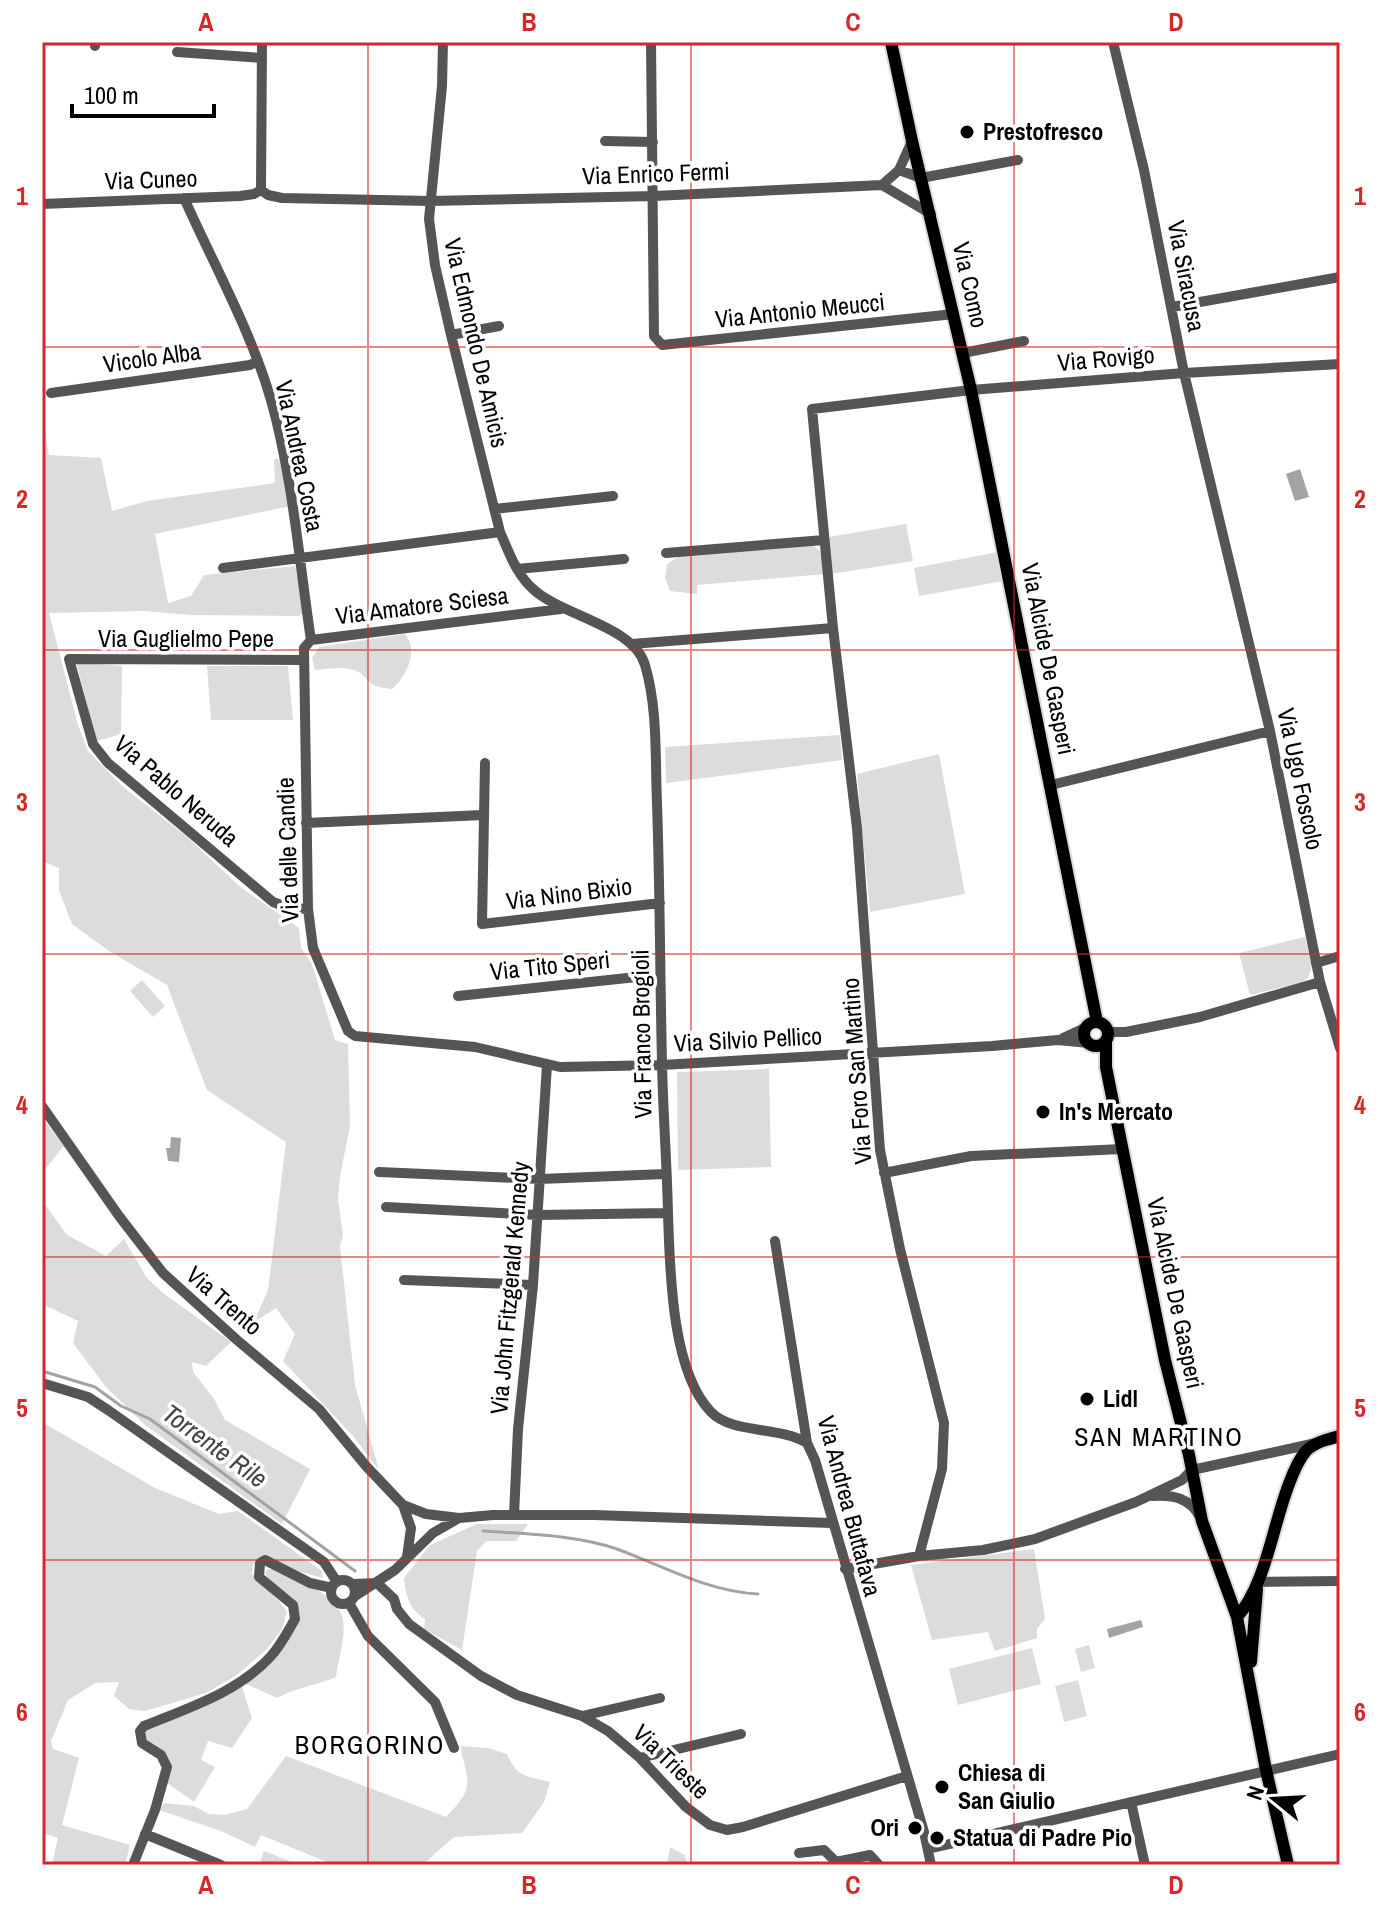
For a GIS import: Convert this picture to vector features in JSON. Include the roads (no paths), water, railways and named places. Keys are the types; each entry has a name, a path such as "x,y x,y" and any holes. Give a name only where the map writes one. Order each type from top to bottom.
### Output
{"main road":[{"name":"Via Como","path":"891,42 963,353 1002,540"},
{"name":"Via Alcide De Gasperi","path":"1002,540 1051,785 1092,1024"},
{"path":"1092,1024 1104,1025 1107,1036 1100,1045 1091,1044 1084,1034 1092,1024"},
{"name":"Via Alcide De Gasperi","path":"1107,1036 1106,1067 1165,1360 1202,1521 1237,1617 1250,1692"},
{"name":"Via Alcide De Gasperi","path":"1091,1044 1106,1067"},
{"path":"1288,1865 1250,1692 1258,1582 1294,1470 1308,1449 1340,1436"},
{"path":"1237,1617 1258,1582"}],"street":[{"path":"262,42 261,190 282,198 430,201"},
{"name":"Via Edmondo De Amicis","path":"443,42 442,86 430,201 435,265 500,532 517,569 533,589 561,609"},
{"path":"651,42 654,196"},
{"name":"Via Siracusa","path":"1113,42 1144,170 1184,373 1221,518"},
{"path":"177,52 262,58"},
{"path":"605,141 653,142"},
{"path":"882,185 899,170 912,141"},
{"path":"899,193 922,180 1018,160"},
{"path":"899,170 922,180"},
{"name":"Via Enrico Fermi","path":"430,201 654,196 882,185 931,214"},
{"name":"Via Cuneo","path":"42,204 240,196 261,190"},
{"name":"Via Antonio Meucci","path":"654,196 654,336 662,345 954,314"},
{"name":"Via Andrea Costa","path":"184,198 258,361 277,425 294,513 311,640"},
{"path":"1172,307 1340,277"},
{"path":"451,335 499,326"},
{"path":"963,353 1024,341"},
{"name":"Vicolo Alba","path":"51,393 250,365 258,361"},
{"name":"Via Rovigo","path":"812,409 971,390 1340,364"},
{"name":"Via Foro San Martino","path":"812,409 833,628 857,828 880,1150 900,1249 944,1423 942,1469 919,1556"},
{"path":"494,509 613,496"},
{"name":"Via Ugo Foscolo","path":"1221,518 1270,731 1320,982 1340,1048"},
{"path":"223,568 500,532"},
{"path":"666,553 824,540"},
{"path":"517,569 624,559"},
{"path":"561,609 607,629 632,644 833,628"},
{"name":"Via Amatore Sciesa","path":"304,660 304,648 311,640 561,609"},
{"name":"Via Franco Brogioli","path":"632,644 644,660 649,678 655,750 660,903 654,975 676,1325 684,1358 712,1414 727,1423 778,1431 807,1443"},
{"name":"Via Guglielmo Pepe","path":"69,659 304,660"},
{"name":"Via Pablo Neruda","path":"69,659 93,744 108,763 273,902 289,908 308,909"},
{"name":"Via delle Candie","path":"304,660 308,909 313,948 348,1031"},
{"path":"1051,785 1270,731"},
{"path":"306,823 483,815 485,763"},
{"name":"Via Nino Bixio","path":"483,815 482,924 660,903"},
{"path":"1316,963 1340,956"},
{"name":"Via Tito Speri","path":"458,996 654,975"},
{"path":"1107,1036 1200,1017 1320,982"},
{"name":"Via Silvio Pellico","path":"1058,1040 1092,1024"},
{"name":"Via Silvio Pellico","path":"348,1031 355,1036 475,1047 547,1065 662,1065 1058,1040 1091,1044"},
{"name":"Via John Fitzgerald Kennedy","path":"514,1515 547,1065"},
{"name":"Via Trento","path":"42,1106 163,1273 319,1409 403,1505 411,1524 407,1557"},
{"path":"884,1173 971,1156 1122,1149"},
{"path":"379,1172 540,1179 665,1174"},
{"path":"386,1207 538,1215 668,1213"},
{"name":"Via Andrea Buttafava","path":"775,1241 807,1443 815,1460 931,1865"},
{"path":"404,1280 533,1285"},
{"path":"42,1383 88,1397 148,1436 324,1562 335,1585 334,1600 341,1604 352,1600 377,1583"},
{"path":"845,1569 919,1556 983,1550 1035,1539 1147,1496 1188,1476 1192,1470 1318,1443"},
{"path":"1147,1496 1170,1496 1188,1493 1195,1488"},
{"path":"1170,1496 1190,1503 1202,1521"},
{"name":"Via Trento","path":"403,1505 426,1514 459,1518 594,1515 832,1523"},
{"path":"426,1514 430,1536 418,1531 411,1524 426,1514"},
{"name":"Via Trento","path":"377,1583 430,1536 459,1518"},
{"path":"133,1865 167,1767 161,1755 142,1743 140,1731 144,1726 210,1698 253,1673 273,1654 295,1619 293,1605 259,1577 260,1563 265,1560 310,1583 335,1585 345,1580 353,1584 377,1583"},
{"path":"394,1599 395,1570"},
{"path":"1258,1582 1340,1581"},
{"name":"Via Trieste","path":"377,1583 394,1599 397,1609 409,1624 481,1676 529,1700 582,1716 616,1736 686,1807 710,1825 727,1830 907,1776"},
{"path":"353,1584 352,1600 368,1636 435,1702 454,1748"},
{"path":"582,1716 660,1698"},
{"path":"640,1758 741,1734"},
{"path":"928,1849 1340,1754"},
{"path":"1131,1802 1145,1865"},
{"path":"145,1834 221,1865"},
{"path":"799,1853 824,1850 836,1862 870,1855 879,1865"}],"waterway":[{"name":"Torrente Rile","path":"42,1371 95,1387 121,1406 150,1419 355,1571"},
{"name":"Torrente Rile","path":"483,1531 551,1536 601,1544 722,1589 758,1594"}],"place":[{"name":"Prestofresco","path":"967,132"},
{"name":"In's Mercato","path":"1043,1112"},
{"name":"Lidl","path":"1087,1399"},
{"name":"Chiesa di San Giulio","path":"942,1787"},
{"name":"Ori","path":"915,1828"},
{"name":"Statua di Padre Pio","path":"937,1838"}],"district":[{"name":"SAN MARTINO","path":"1159,1437"},
{"name":"BORGORINO","path":"370,1745"}]}
